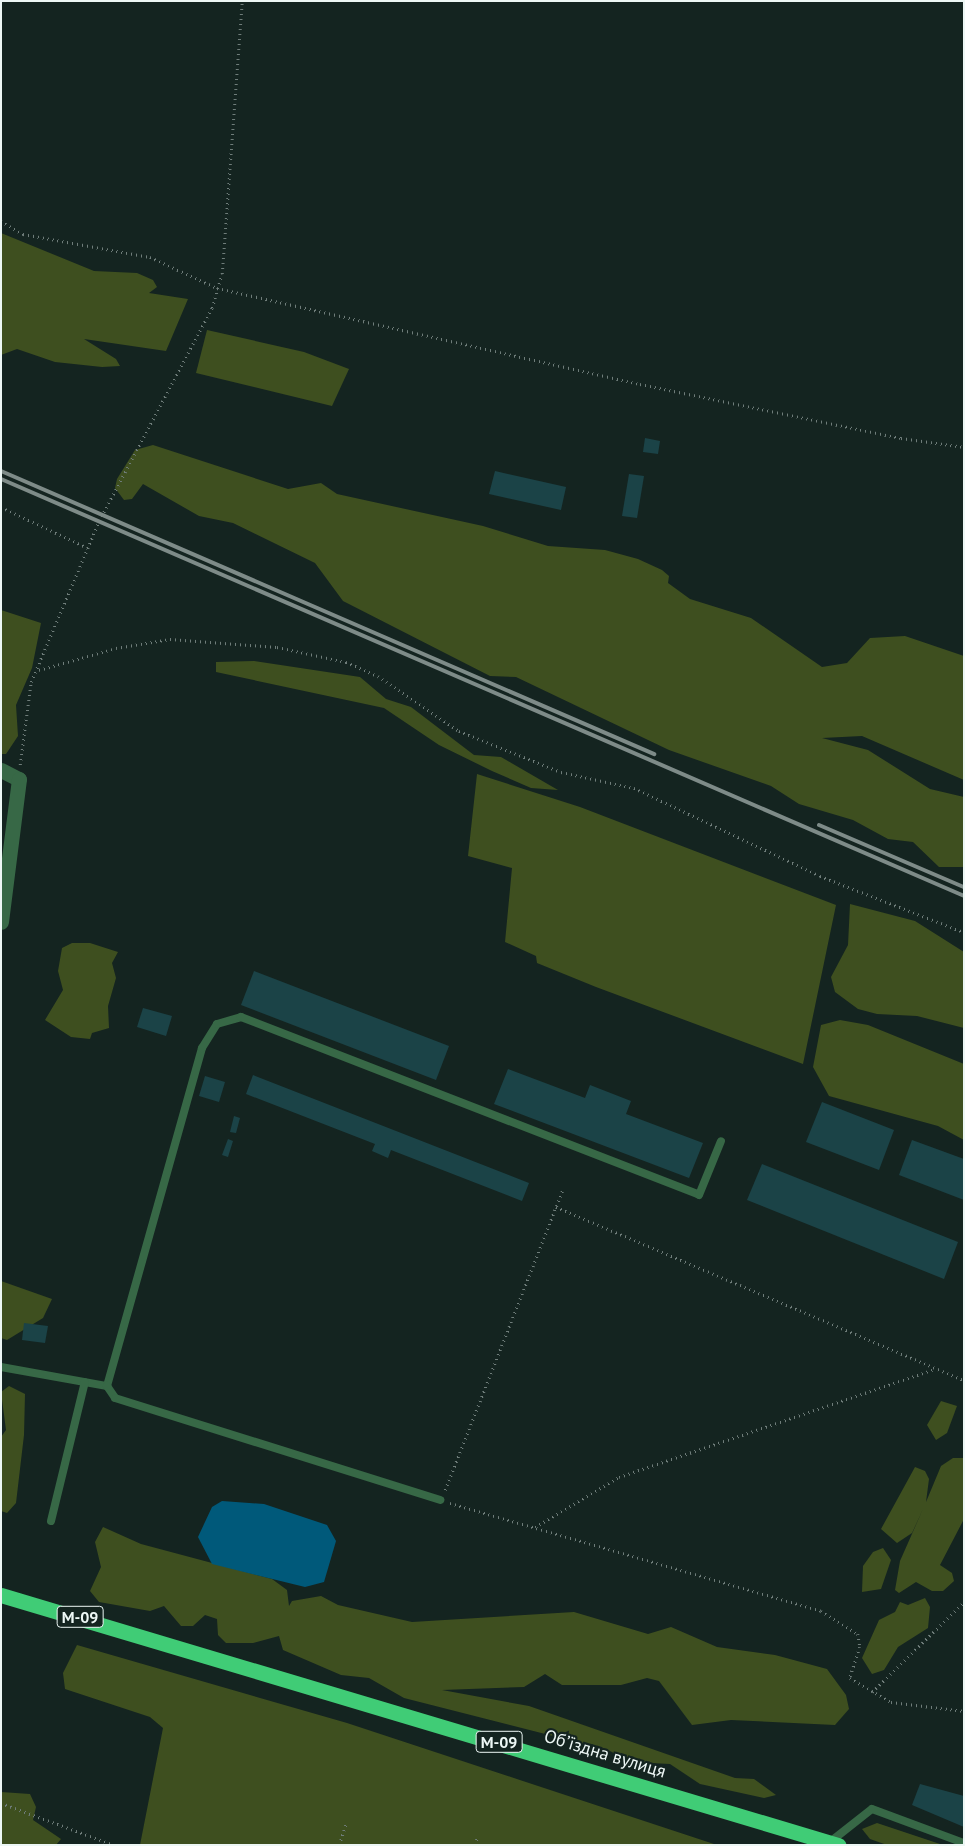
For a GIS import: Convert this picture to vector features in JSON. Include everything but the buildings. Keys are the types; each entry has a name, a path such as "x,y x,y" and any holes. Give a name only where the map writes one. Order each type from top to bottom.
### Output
{"highway":[{"name":"Обʼїздна вулиця","path":"1,1595 160,1639 834,1844"}],"street":[{"path":"1,770 19,779 1,922"}],"lane":[{"path":"107,1386 202,1048 217,1024 241,1017 698,1195 721,1140"},
{"path":"1,1367 107,1386 115,1398 440,1500"},
{"path":"51,1521 85,1382"},
{"path":"834,1844 872,1809 964,1843"}],"path":[{"path":"19,779 31,682 39,670 88,548 212,308 217,288 242,1"},
{"path":"1,220 23,234 150,257 217,288 660,388 901,438 964,447"},
{"path":"1,507 88,548"},
{"path":"39,670 116,648 183,638 277,647 346,662 378,676 459,731 561,772 634,788 820,876 964,932"},
{"path":"563,1189 440,1500 821,1611 858,1634 860,1647 850,1678 891,1702 964,1711"},
{"path":"556,1208 964,1380"},
{"path":"534,1527 619,1477 937,1368"},
{"path":"872,1692 964,1602"},
{"path":"1,1802 114,1845"},
{"path":"339,1845 346,1824"},
{"path":"475,1845 477,1837"}],"green space":[{"path":"1,233 94,271 137,273 153,280 157,287 149,293 188,299 166,351 84,339 116,359 120,366 102,367 55,362 17,349 1,355"},
{"path":"207,330 304,352 349,369 332,406 196,373"},
{"path":"153,445 288,489 321,483 337,494 483,526 548,546 605,550 638,559 662,570 669,576 668,583 690,599 751,618 822,667 847,663 870,638 905,636 964,656 964,780 862,736 822,738 868,750 930,789 964,797 964,867 939,867 913,842 888,839 853,820 799,804 771,786 669,750 516,677 490,676 343,601 315,563 233,523 199,516 143,484 132,499 124,500 115,488 117,479 135,450"},
{"path":"1,610 41,623 32,668 16,705 18,736 6,754 1,754"},
{"path":"254,661 360,677 386,699 411,707 474,755 501,757 558,790 531,788 492,771 439,745 384,708 216,672 216,662"},
{"path":"477,774 580,807 836,905 803,1064 537,963 536,956 505,942 512,868 468,856"},
{"path":"850,904 915,921 964,952 964,1028 917,1016 877,1014 858,1009 835,992 831,977 848,945"},
{"path":"72,943 90,943 118,952 112,963 116,978 108,1006 109,1028 92,1033 90,1039 71,1037 45,1020 63,990 58,971 62,948"},
{"path":"840,1020 868,1025 964,1064 964,1140 938,1126 829,1096 813,1067 821,1025"},
{"path":"1,1281 52,1299 43,1318 7,1340 1,1338"},
{"path":"9,1386 25,1394 24,1435 16,1503 7,1513 1,1511 1,1437 6,1430 1,1392"},
{"path":"941,1401 957,1406 947,1433 936,1440 927,1425"},
{"path":"953,1458 964,1458 964,1519 940,1565 952,1573 954,1581 943,1591 932,1591 916,1582 899,1593 895,1590 900,1561 923,1509 912,1533 897,1543 881,1529 915,1467 925,1471 929,1479 926,1502 941,1466"},
{"path":"103,1527 141,1544 272,1579 287,1590 289,1606 292,1601 321,1596 338,1605 412,1622 574,1612 648,1634 671,1627 717,1647 775,1655 827,1669 846,1695 849,1709 835,1725 731,1720 692,1725 659,1681 647,1678 621,1685 562,1685 545,1674 524,1687 442,1690 529,1706 735,1778 754,1779 776,1795 764,1798 700,1784 670,1764 631,1762 608,1750 404,1698 369,1678 341,1675 283,1650 279,1636 253,1643 226,1643 218,1635 217,1619 205,1615 193,1626 181,1626 164,1606 150,1611 99,1602 90,1591 101,1567 95,1542"},
{"path":"883,1548 891,1560 881,1589 862,1592 863,1566 873,1552"},
{"path":"925,1598 930,1607 928,1628 898,1647 884,1670 872,1674 862,1658 879,1620 895,1612 900,1602 908,1605"},
{"path":"77,1645 347,1723 717,1845 140,1845 163,1728 150,1717 65,1689 63,1673"},
{"path":"1,1792 30,1794 36,1807 33,1820 61,1839 56,1845 1,1845"},
{"path":"877,1823 943,1845 887,1845 870,1839 862,1829"}],"water":[{"path":"222,1501 264,1504 327,1525 336,1541 324,1582 305,1587 212,1564 198,1537 212,1507"}],"railway":[{"path":"1,471 654,754"},
{"path":"1,479 964,896"},
{"path":"819,825 964,887"}]}
